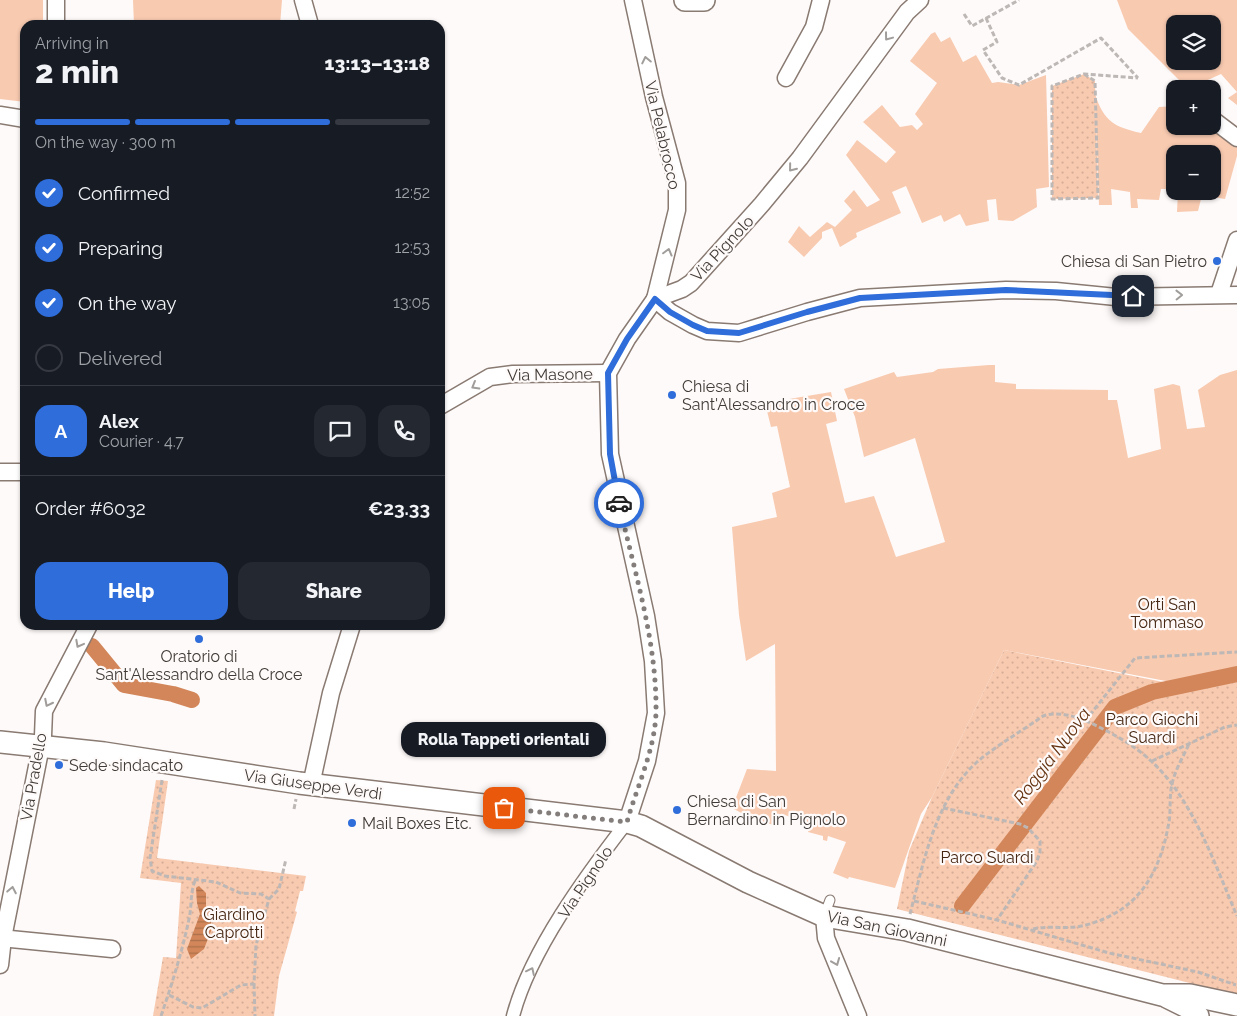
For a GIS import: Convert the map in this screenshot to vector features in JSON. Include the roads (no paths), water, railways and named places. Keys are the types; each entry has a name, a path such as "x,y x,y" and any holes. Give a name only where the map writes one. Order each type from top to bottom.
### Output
{"street":[{"path":"56,0 56,20"},
{"path":"303,0 309,20"},
{"name":"Via Pelabrocco","path":"633,0 654,97 677,183 677,210 655,299"},
{"path":"685,0 704,0"},
{"path":"786,78 814,27 822,0"},
{"name":"Via Pignolo","path":"655,299 682,289 721,252 800,158 895,27 920,0"},
{"path":"0,116 20,118"},
{"path":"1221,126 1237,138"},
{"path":"1219,294 1237,240"},
{"path":"608,373 627,339 655,299 670,312 707,331 739,333 860,298 1006,290 1056,291 1116,296 1219,294 1237,296"},
{"name":"Via Pignolo","path":"513,1016 539,954 573,897 627,822 647,761 656,713 654,670 646,616 610,454 608,373"},
{"name":"Via Masone","path":"445,403 490,377 513,374 608,373"},
{"path":"0,472 20,472"},
{"name":"Via Pradello","path":"0,965 1,938 40,747 44,712 86,630"},
{"path":"311,785 330,693 350,630"},
{"name":"Via Giuseppe Verdi","path":"0,742 165,762 311,785 627,822"},
{"name":"Via San Giovanni","path":"627,822 641,826 748,882 827,908 907,930 1162,995 1187,1007 1198,1016"},
{"path":"827,908 826,938 858,1016"},
{"path":"1,938 112,949"},
{"name":"Via San Giovanni","path":"1162,995 1190,995 1237,1005"}],"waterway":[{"name":"Roggia Nuova","path":"92,646 124,685 173,694 192,700"},
{"name":"Roggia Nuova","path":"962,906 1115,707 1152,692 1237,674"}],"place":[{"name":"Chiesa di San Pietro","path":"1217,261"},
{"name":"Chiesa di Sant'Alessandro in Croce","path":"672,395"},
{"name":"Oratorio di Sant'Alessandro della Croce","path":"199,639"},
{"name":"Sede sindacato","path":"59,765"},
{"name":"Rolla Tappeti orientali","path":"504,808"},
{"name":"Chiesa di San Bernardino in Pignolo","path":"677,810"},
{"name":"Mail Boxes Etc.","path":"352,823"}],"park label":[{"name":"Orti San Tommaso","path":"1167,613"},
{"name":"Parco Giochi Suardi","path":"1152,728"},
{"name":"Parco Suardi","path":"987,857"},
{"name":"Giardino Caprotti","path":"234,923"}]}
